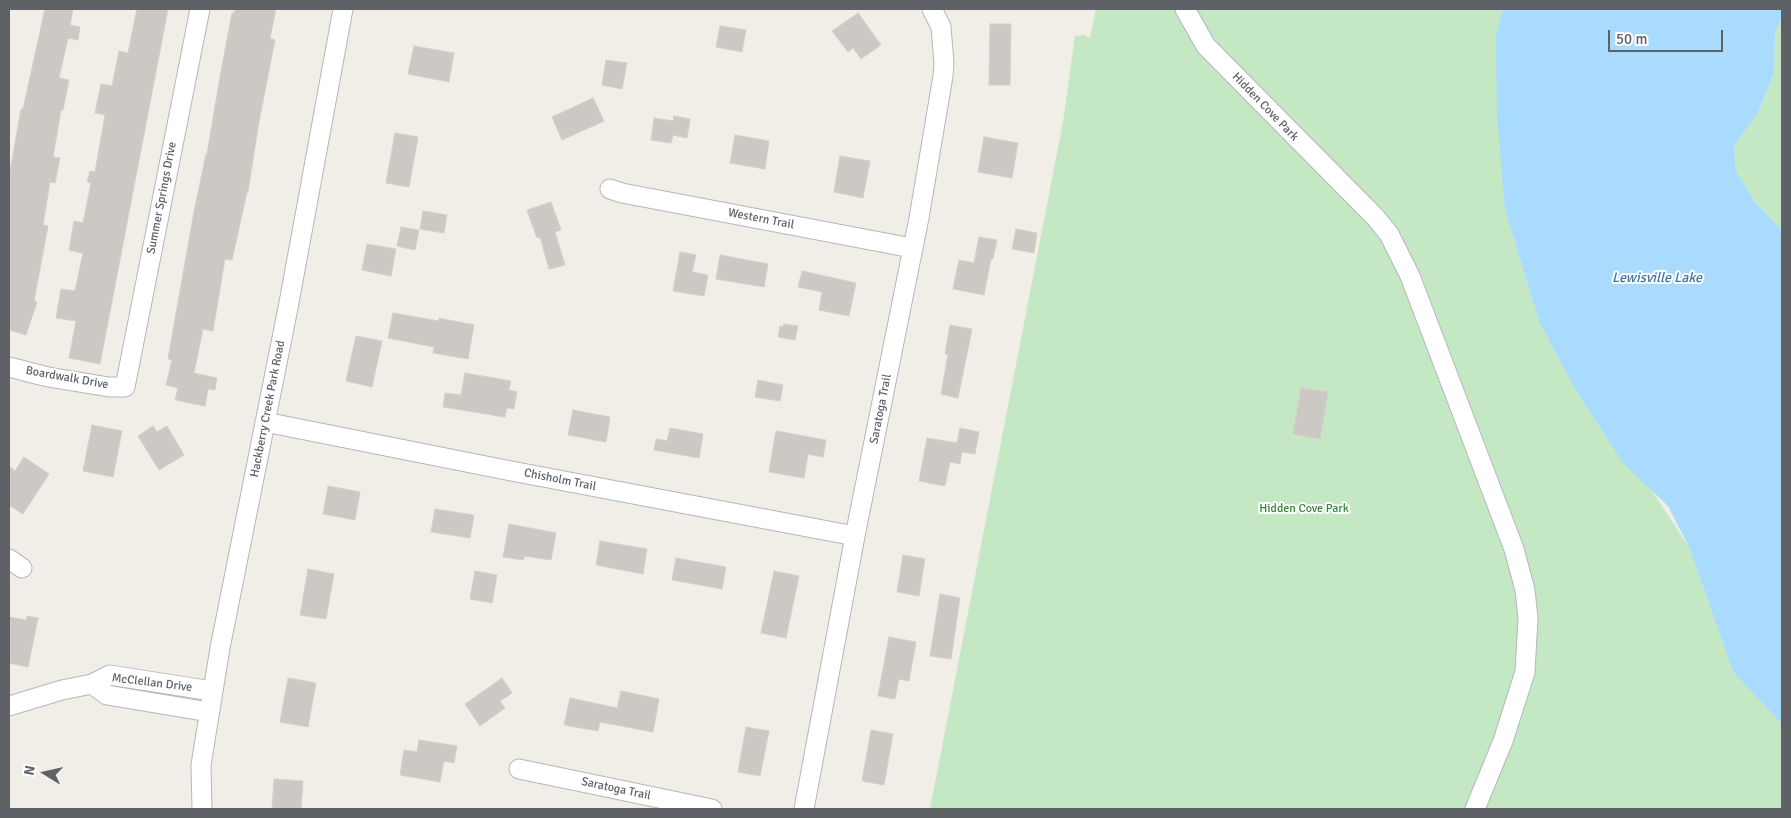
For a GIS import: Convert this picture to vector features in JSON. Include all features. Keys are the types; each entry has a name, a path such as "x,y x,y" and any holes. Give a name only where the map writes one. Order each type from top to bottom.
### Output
{"street":[{"name":"Summer Springs Drive","path":"125,387 200,9"},
{"name":"Hackberry Creek Park Road","path":"202,809 201,765 212,691 288,308 343,9"},
{"name":"Saratoga Trail","path":"804,809 855,536 919,218 943,76 944,63 941,27 932,9"},
{"name":"Hidden Cove Park","path":"1185,9 1206,46 1376,218 1389,234 1410,276 1514,549 1525,590 1528,618 1525,672 1503,741 1475,809"},
{"name":"Western Trail","path":"610,189 622,193 912,248"},
{"name":"Boardwalk Drive","path":"9,367 48,377 109,387 125,387"},
{"name":"Chisholm Trail","path":"265,422 855,536"},
{"name":"McClellan Drive","path":"9,706 62,690 92,684 110,676 212,691"},
{"path":"123,698 126,677"},
{"name":"McClellan Drive","path":"92,684 107,695 209,712"},
{"name":"Saratoga Trail","path":"519,769 712,809"}],"green space":[{"name":"Hidden Cove Park","path":"1096,9 1503,9 1496,37 1505,210 1539,321 1689,547 1733,672 1782,724 1782,809 930,809 1063,122 1075,36 1084,35 1090,38"},
{"path":"1782,17 1782,230 1755,202 1736,171 1734,146 1758,113 1774,73 1775,33"}],"water":[{"name":"Lewisville Lake","path":"1503,9 1782,9 1782,17 1775,33 1774,73 1758,113 1734,146 1736,171 1755,202 1782,230 1782,724 1733,672 1689,547 1668,506 1623,463 1574,387 1539,321 1505,210 1497,116 1496,36"}],"building":[{"path":"45,9 73,9 70,25 80,27 78,40 68,38 59,78 69,80 63,110 61,110 53,157 60,158 55,183 50,182 43,225 48,226 34,301 37,302 26,335 9,330 9,177 21,109 23,109"},
{"path":"137,9 168,9 100,364 69,358 76,321 56,318 61,289 75,291 83,253 69,250 74,221 83,223 91,183 87,182 90,171 95,172 105,115 95,113 101,84 112,86 119,51 128,53"},
{"path":"235,9 276,9 270,38 275,40 258,127 248,192 232,260 225,259 213,331 203,329 194,373 217,378 215,390 208,389 205,406 175,400 178,388 166,385 172,360 168,359 193,217 207,154 232,13 234,13"},
{"path":"858,13 881,45 861,59 853,48 848,52 832,31"},
{"path":"990,24 1011,24 1010,85 989,85"},
{"path":"720,26 746,30 742,52 716,47"},
{"path":"414,46 454,53 449,82 408,74"},
{"path":"606,60 627,63 622,89 602,85"},
{"path":"593,98 604,121 562,140 552,117"},
{"path":"674,116 690,119 687,138 673,135 671,143 651,140 654,118 673,121"},
{"path":"395,133 418,137 409,187 386,183"},
{"path":"735,135 769,141 765,169 730,163"},
{"path":"984,137 1018,143 1012,178 978,172"},
{"path":"840,156 870,161 863,198 834,192"},
{"path":"551,202 561,230 555,232 565,265 549,269 540,237 537,238 527,210"},
{"path":"423,211 447,215 444,233 420,229"},
{"path":"401,227 419,230 415,250 397,246"},
{"path":"1016,229 1037,233 1034,253 1012,249"},
{"path":"979,237 997,240 984,295 953,289 959,260 974,263"},
{"path":"367,244 396,249 391,276 362,270"},
{"path":"680,252 696,255 692,272 708,275 704,296 673,291"},
{"path":"720,255 768,264 764,287 716,279"},
{"path":"802,271 856,283 849,316 819,310 822,292 798,287"},
{"path":"393,313 439,321 439,318 474,325 468,359 433,353 434,347 388,338"},
{"path":"784,324 798,326 795,340 778,337 780,326 783,327"},
{"path":"950,325 972,329 958,398 941,394 948,354 945,354"},
{"path":"356,336 382,341 372,387 346,381"},
{"path":"465,373 511,381 509,390 517,392 514,409 507,408 505,417 443,407 445,393 461,395"},
{"path":"758,380 783,385 780,401 755,397"},
{"path":"1301,388 1328,392 1320,439 1293,434"},
{"path":"573,410 610,417 606,442 568,435"},
{"path":"92,425 122,431 113,477 83,471"},
{"path":"153,426 157,432 167,426 184,455 159,470 138,436"},
{"path":"670,428 703,434 699,458 654,450 656,439 667,441"},
{"path":"960,428 979,432 975,454 962,452 960,464 950,462 945,486 919,481 927,438 957,443"},
{"path":"776,431 826,440 823,457 808,454 804,478 769,472"},
{"path":"24,457 49,474 23,514 9,505 9,466 15,471"},
{"path":"328,486 360,492 355,520 323,514"},
{"path":"435,509 474,515 470,538 431,532"},
{"path":"509,524 556,533 551,560 524,556 524,560 503,557"},
{"path":"600,541 647,549 643,574 596,565"},
{"path":"903,555 925,559 919,596 897,592"},
{"path":"676,558 726,567 722,589 672,580"},
{"path":"308,569 334,574 326,619 300,615"},
{"path":"475,571 497,575 492,603 470,599"},
{"path":"774,571 799,576 786,638 761,633"},
{"path":"940,594 960,598 951,659 930,656"},
{"path":"27,616 38,618 28,667 9,663 9,617 26,620"},
{"path":"889,637 916,642 909,681 899,679 895,699 878,696"},
{"path":"288,678 316,683 308,727 280,722"},
{"path":"502,678 512,693 500,701 505,708 480,726 465,704"},
{"path":"621,691 659,699 653,732 600,722 598,731 564,725 570,698 617,708"},
{"path":"746,727 769,731 760,776 738,772"},
{"path":"871,730 893,734 884,785 862,781"},
{"path":"419,740 457,746 454,763 444,761 440,782 400,775 404,750 417,752"},
{"path":"274,779 303,781 301,809 272,809"}]}
